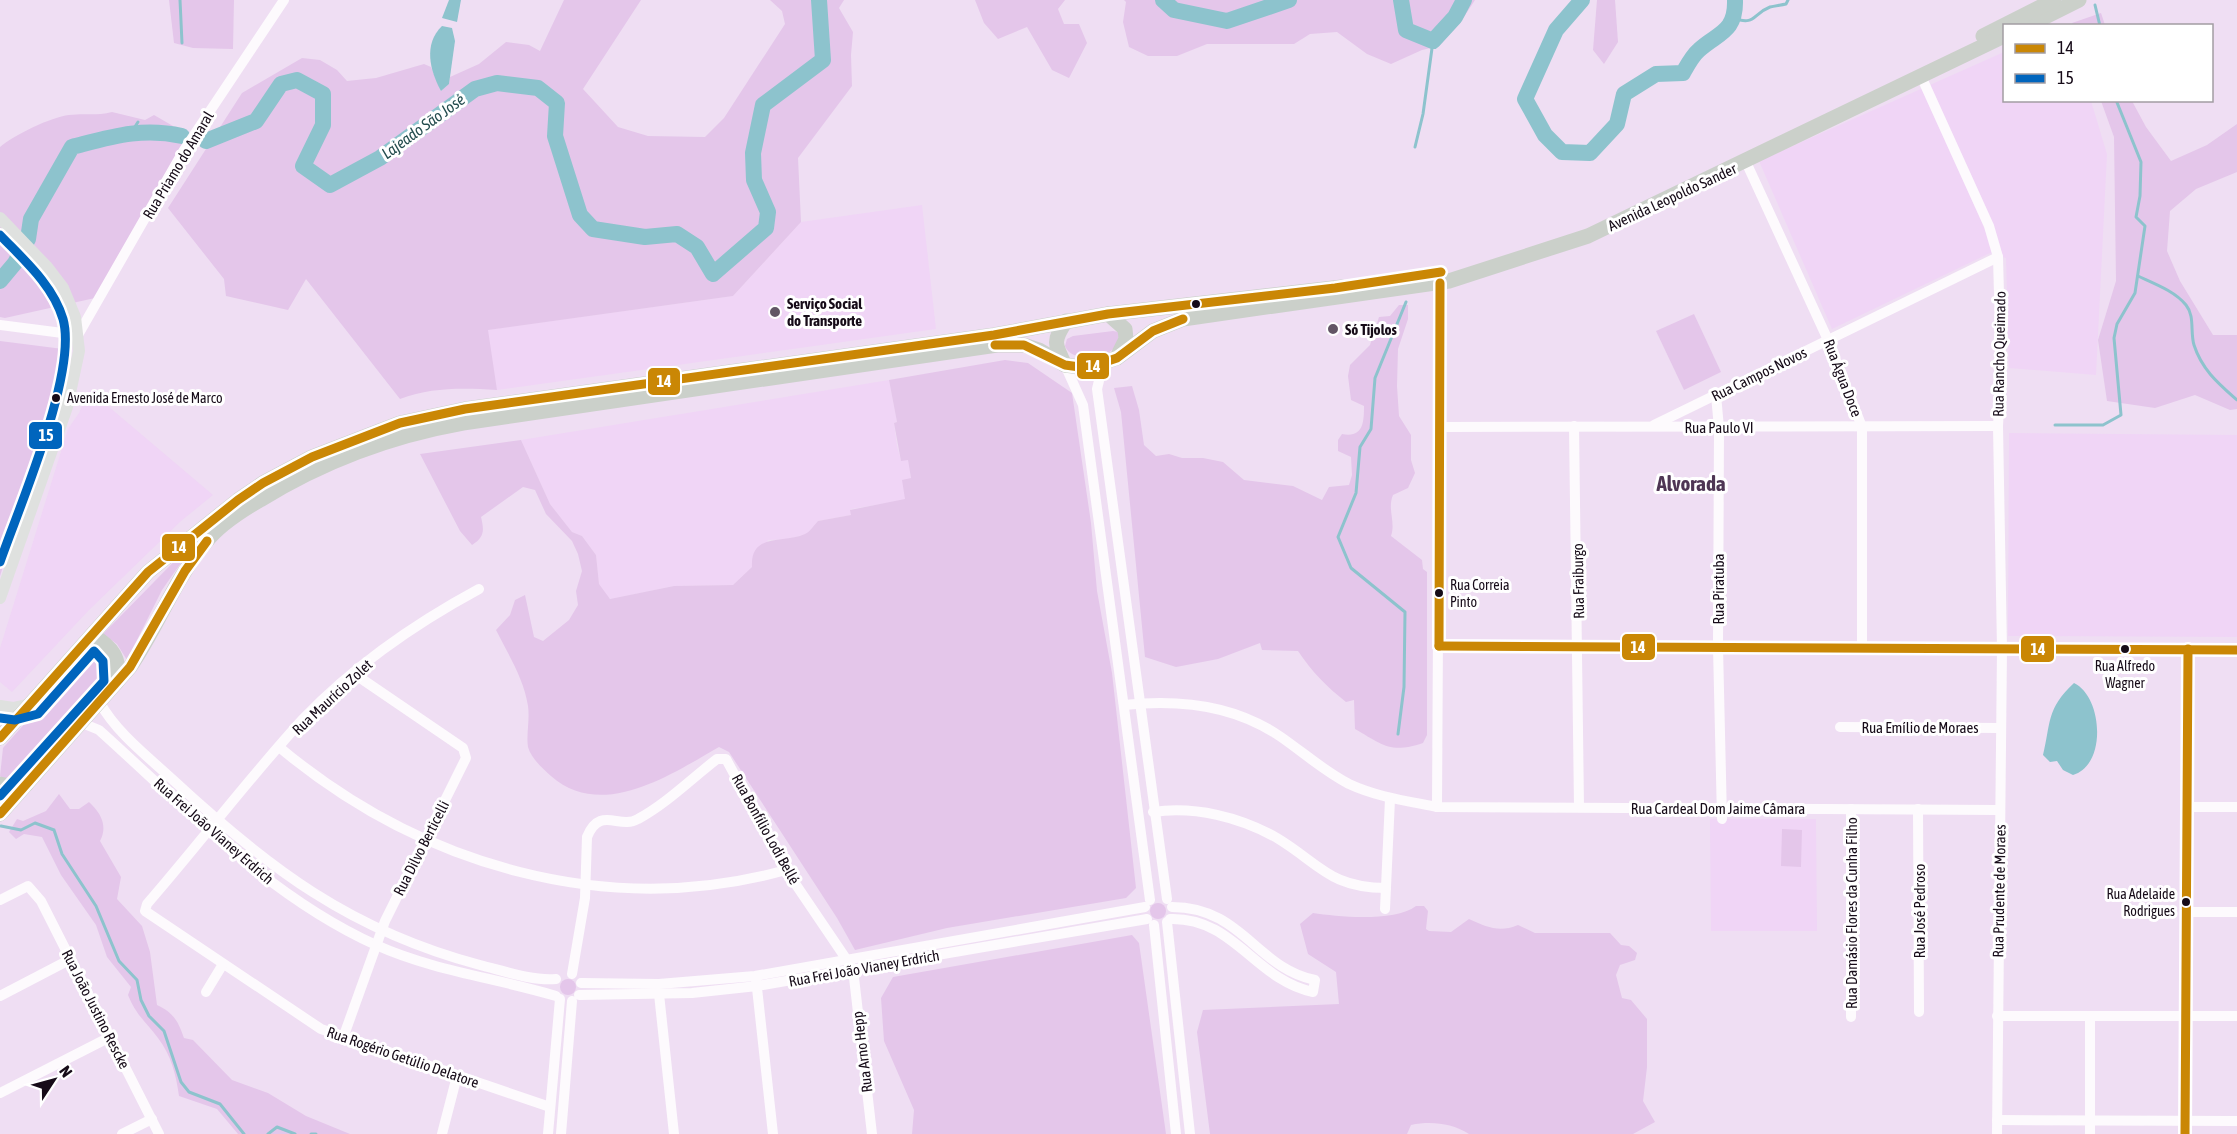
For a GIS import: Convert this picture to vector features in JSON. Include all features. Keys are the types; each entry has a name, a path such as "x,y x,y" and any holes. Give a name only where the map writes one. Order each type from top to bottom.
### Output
{"highway":[{"name":"Avenida Leopoldo Sander","path":"2005,24 2054,0"},
{"path":"2031,24 2079,0"},
{"name":"Avenida Leopoldo Sander","path":"0,738 148,572 204,525 263,483 312,457 400,423 476,407 843,357 1108,314 1400,280 1441,272 1545,242 1612,216 2003,25"},
{"name":"Avenida Leopoldo Sander","path":"1110,361 1154,331 1183,319 1440,283 1588,236 2003,36"},
{"path":"0,814 115,686 143,648 177,580 209,538 239,513 286,484 362,450 427,429 997,345 1031,347 1065,365 1087,368 1110,361 1126,339 1125,329 1108,314"},
{"path":"1065,365 1055,343 1066,321"},
{"path":"92,635 112,650 116,656 118,666 115,686"},
{"path":"0,784 14,787 26,785"}],"main road":[{"path":"0,218 46,267 68,297 78,335 78,364 67,407 0,598"},
{"path":"0,706 14,708 31,704"}],"street":[{"name":"Rua Priamo do Amaral","path":"78,335 184,150 284,0"},
{"name":"Rua Rancho Queimado","path":"1921,76 1989,226 1998,257 2001,369 1998,426 2002,648"},
{"name":"Rua Água Doce","path":"1746,162 1828,340 1862,427 1862,648"},
{"name":"Rua Campos Novos","path":"1650,427 1998,257"},
{"path":"1437,807 1441,427 1440,283"},
{"path":"0,325 78,335"},
{"path":"1110,361 1097,388 1153,812 1169,903 1168,921 1183,1090 1190,1134"},
{"path":"1065,365 1083,405 1124,705 1176,1134"},
{"name":"Rua Piratuba","path":"1716,395 1719,428 1718,647 1722,814"},
{"name":"Rua Fraiburgo","path":"1574,426 1579,647 1579,807"},
{"name":"Rua Paulo VI","path":"1441,427 1998,426"},
{"name":"Rua Maurício Zolet","path":"145,911 147,904 304,718 353,674 413,629 479,589"},
{"path":"1438,646 2237,650"},
{"name":"Rua Prudente de Moraes","path":"1997,1134 2002,648"},
{"path":"2185,1134 2188,649"},
{"name":"Rua Dilvo Berticelli","path":"343,1038 381,932 462,766 466,752 353,674"},
{"name":"Rua Frei João Vianey Erdrich","path":"100,703 120,730 218,822 308,891 381,932 467,962 556,979"},
{"name":"Rua Cardeal Dom Jaime Câmara","path":"1124,705 1139,703 1201,704 1241,716 1279,735 1337,778 1390,798 1437,807 1579,807 1722,814 1851,809 2000,810"},
{"name":"Rua Frei João Vianey Erdrich","path":"82,723 99,730 209,831 301,902 376,945 464,974 558,997"},
{"name":"Rua Emílio de Moraes","path":"1840,727 2001,728"},
{"path":"279,747 349,800 425,841 503,868 586,884 636,888 686,887 736,881 786,870"},
{"name":"Rua Bonfílio Lodi Bellé","path":"586,884 587,837 596,822 636,821 722,758 728,761 786,870 850,965"},
{"path":"1385,909 1390,798"},
{"path":"2187,807 2237,807"},
{"name":"Rua Damásio Flores da Cunha Filho","path":"1851,809 1851,1017"},
{"name":"Rua José Pedroso","path":"1918,809 1920,1012"},
{"path":"1153,812 1191,811 1238,821 1276,838 1334,879 1356,886 1386,888"},
{"path":"572,974 586,884"},
{"name":"Rua João Justino Rescke","path":"0,900 28,886 41,901 159,1134"},
{"name":"Rua Frei João Vianey Erdrich","path":"850,965 1147,903 1158,897 1169,903"},
{"path":"1168,921 1190,919 1208,926 1225,935 1280,980 1313,992 1315,980 1287,969 1222,919 1193,907 1169,903"},
{"name":"Rua Rogério Getúlio Delatore","path":"145,911 300,1016 343,1038 550,1107"},
{"path":"2186,912 2237,912"},
{"name":"Rua Frei João Vianey Erdrich","path":"576,998 659,994 756,981 1132,920 1168,921"},
{"path":"0,996 71,960"},
{"path":"206,992 223,964"},
{"name":"Rua Arno Hepp","path":"850,965 872,1134"},
{"path":"548,1134 558,997 554,987 556,979 563,974 572,974 581,983 576,998 561,1134"},
{"path":"756,981 773,1134"},
{"name":"Rua Frei João Vianey Erdrich","path":"581,983 659,984 756,981"},
{"path":"659,994 674,1134"},
{"path":"558,997 576,998"},
{"path":"1998,1016 2237,1016"},
{"path":"2090,1016 2090,1134"},
{"path":"0,1094 110,1037"},
{"path":"442,1134 457,1076"},
{"path":"122,1134 152,1119"},
{"path":"1997,1120 2237,1121"}],"shaded area":[{"path":"169,0 234,0 233,49 193,48 174,43"},
{"path":"564,0 641,0 583,89 618,127 648,136 705,137 724,118 785,24 782,11 770,0 844,0 839,8 853,32 852,86 798,158 801,222 733,296 488,330 497,390 436,390 400,399 306,279 288,310 226,296 224,279 168,208 242,93 302,58 320,60 337,70 347,81 376,78 424,64 431,67 441,91 449,84 450,77 479,64 506,42 529,45 540,51"},
{"path":"975,0 1065,0 1058,9 1064,24 1079,24 1087,43 1069,78 1052,70 1027,27 998,39 984,23"},
{"path":"1124,0 1475,0 1460,23 1439,46 1422,50 1391,64 1367,54 1337,32 1310,34 1294,44 1207,44 1177,56 1148,56 1129,47 1123,22 1126,2"},
{"path":"1597,0 1615,0 1618,42 1604,64 1593,50"},
{"path":"2101,13 2105,24 2072,24"},
{"path":"2003,52 2003,102 2091,102 2107,154 2096,375 2009,368 2006,258 1990,253 1832,329 1759,161"},
{"path":"2101,102 2133,102 2146,127 2171,161 2207,145 2237,124 2237,172 2196,189 2170,211 2167,251 2180,281 2213,335 2237,335 2237,409 2230,410 2195,395 2155,408 2107,401 2098,340 2116,281 2114,137"},
{"path":"112,112 145,120 154,115 173,126 183,144 95,298 5,318 0,317 0,147 23,132 53,119 69,115"},
{"name":"Serviço Social do Transporte","path":"922,205 936,329 497,390 487,330 733,296 801,222"},
{"path":"1399,305 1408,305 1408,319 1398,349 1399,416 1411,435 1411,460 1415,473 1408,488 1393,495 1391,500 1393,526 1391,536 1422,560 1423,569 1427,572 1427,735 1423,743 1394,748 1355,729 1354,700 1346,702 1332,691 1298,651 1262,650 1260,643 1218,659 1176,667 1145,657 1121,412 1114,388 1132,386 1139,410 1144,445 1156,456 1169,454 1182,458 1203,458 1223,462 1244,480 1293,486 1322,500 1329,487 1349,485 1352,475 1351,457 1338,451 1338,440 1342,434 1354,434 1363,423 1364,406 1351,400 1348,376 1350,365 1370,345 1379,317 1390,316"},
{"path":"1694,314 1721,372 1684,390 1656,331"},
{"path":"1118,332 1118,341 1114,348 1098,357 1078,356 1065,346 1067,339 1073,336"},
{"path":"0,341 63,349 65,366 0,576"},
{"path":"1005,360 1028,363 1072,393 1091,523 1097,591 1112,673 1136,888 1126,898 947,928 855,950 837,918 729,752 719,747 658,780 636,789 614,794 592,794 571,789 551,776 538,763 528,747 528,711 523,686 496,630 510,615 515,600 525,595 534,637 543,641 569,620 578,605 576,591 582,571 578,554 572,541 546,514 535,490 523,487 481,517 482,533 472,545 460,531 420,454 521,440 550,504 572,532 582,536 596,555 599,584 610,599 674,586 733,585 752,567 756,548 762,544 805,534 818,521 851,515 850,510 905,499 902,480 911,478 908,460 901,461 889,380"},
{"path":"889,380 897,422 894,423 897,446 901,460 908,459 911,478 905,500 851,509 851,515 818,521 807,534 788,539 768,540 752,567 733,585 674,586 611,599 605,595 599,584 596,555 582,536 572,532 550,504 521,440"},
{"path":"89,390 213,495 181,521 89,610 12,692 0,682 0,648 68,429 79,413"},
{"path":"2009,433 2237,435 2237,637 2008,636"},
{"path":"202,533 162,590 127,660 117,644 103,634"},
{"path":"101,651 107,653 111,669 105,680 24,773 12,779 0,776 3,748 85,656"},
{"path":"59,794 70,809 79,809 89,802 100,815 103,830 100,841 121,877 117,899 142,926 150,952 157,1005 175,1018 184,1038 193,1040 232,1080 268,1093 306,1116 350,1134 238,1134 217,1109 179,1096 170,1058 158,1038 134,1008 128,995 131,987 107,957 96,925 61,875 42,837 24,834 16,839 9,832 17,819 23,821 46,811"},
{"path":"1710,819 1816,819 1817,931 1711,931"},
{"path":"1782,829 1802,830 1801,867 1781,866"},
{"path":"1158,903 1164,905 1166,911 1164,917 1158,919 1152,917 1150,911 1152,905"},
{"path":"1416,906 1424,906 1428,911 1426,929 1429,931 1451,932 1469,919 1487,927 1499,929 1518,925 1535,933 1610,933 1621,945 1629,946 1637,953 1635,960 1620,965 1616,975 1622,998 1631,1000 1647,1019 1647,1067 1643,1101 1655,1122 1633,1134 1469,1134 1448,1125 1426,1123 1411,1125 1407,1134 1210,1134 1197,1032 1203,1010 1339,1004 1336,972 1308,954 1300,924 1313,913 1351,917 1381,916 1407,911"},
{"path":"1132,935 1139,943 1166,1134 912,1134 914,1110 884,1041 881,998 893,977"},
{"path":"568,979 574,981 576,987 574,993 568,995 562,993 560,987 562,981"}],"water":[{"path":"449,0 461,0 457,22 442,18"},
{"path":"442,26 452,28 455,41 449,84 441,91 431,66 430,49 436,33"},
{"path":"2074,683 2084,691 2091,702 2097,730 2092,758 2084,769 2073,775 2063,770 2057,761 2050,762 2043,755 2054,709"}],"waterway":[{"path":"180,0 182,43"},
{"name":"Lajeado São José","path":"206,141 256,121 281,84 297,80 323,94 323,125 303,166 330,185 380,158 475,89 497,83 538,88 557,103 555,136 580,215 593,229 645,237 677,234 697,247 713,274 766,228 768,212 754,180 753,153 763,105 823,60 819,0"},
{"name":"Lajeado São José","path":"1163,0 1174,10 1227,21 1289,0"},
{"name":"Lajeado São José","path":"1401,0 1406,30 1433,41 1455,17 1464,0"},
{"name":"Lajeado São José","path":"1582,0 1556,30 1525,99 1545,135 1562,152 1590,153 1617,124 1624,94 1656,74 1683,73 1696,52 1729,26 1735,0"},
{"path":"1733,18 1750,20 1770,7 1786,4 1788,0"},
{"path":"2095,5 2100,24"},
{"path":"1415,147 1423,114 1433,41"},
{"path":"2055,425 2103,425 2121,415 2114,338 2117,324 2135,293 2145,226 2136,217 2140,196 2141,162 2117,102"},
{"path":"131,133 138,122"},
{"name":"Lajeado São José","path":"0,281 15,263 28,239 31,219 72,147 139,133 167,133 182,136"},
{"path":"2138,276 2170,292 2186,305 2189,309 2197,354 2212,376 2237,400"},
{"path":"1398,734 1404,687 1405,612 1351,568 1338,537 1356,493 1360,447 1371,429 1375,378 1406,302"},
{"path":"1,826 21,830 35,823 54,830 62,854 96,906 119,961 137,980 141,1000 149,1016 164,1031 181,1082 189,1092 220,1104 244,1134"},
{"path":"268,1134 277,1127 295,1134"},
{"path":"311,1134 316,1134"}],"transit line":[{"name":"15","path":"0,235 37,274 52,295 63,319 65,342 55,405 0,562"},
{"name":"14","path":"0,738 148,572 238,500 263,483 312,457 400,423 465,409 994,335 1108,314 1335,288 1441,272"},
{"name":"14","path":"1439,646 1440,283"},
{"name":"14","path":"995,345 1024,345 1065,365 1087,368 1117,358 1153,331 1183,319"},
{"name":"14","path":"0,814 130,667 185,571 207,541"},
{"name":"14","path":"1439,646 2237,650"},
{"name":"14","path":"2185,1134 2188,649"},
{"name":"15","path":"0,718 15,720 38,714 94,651 103,661 104,681 0,796"}],"place":[{"name":"Serviço Social do Transporte","path":"775,312"},
{"name":"Só Tijolos","path":"1333,329"},
{"name":"Avenida Ernesto José de Marco","path":"56,398"},
{"name":"Rua Correia Pinto","path":"1439,593"},
{"name":"Rua Alfredo Wagner","path":"2125,649"},
{"name":"Rua Adelaide Rodrigues","path":"2186,902"}],"district":[{"name":"Alvorada","path":"1691,483"}]}
